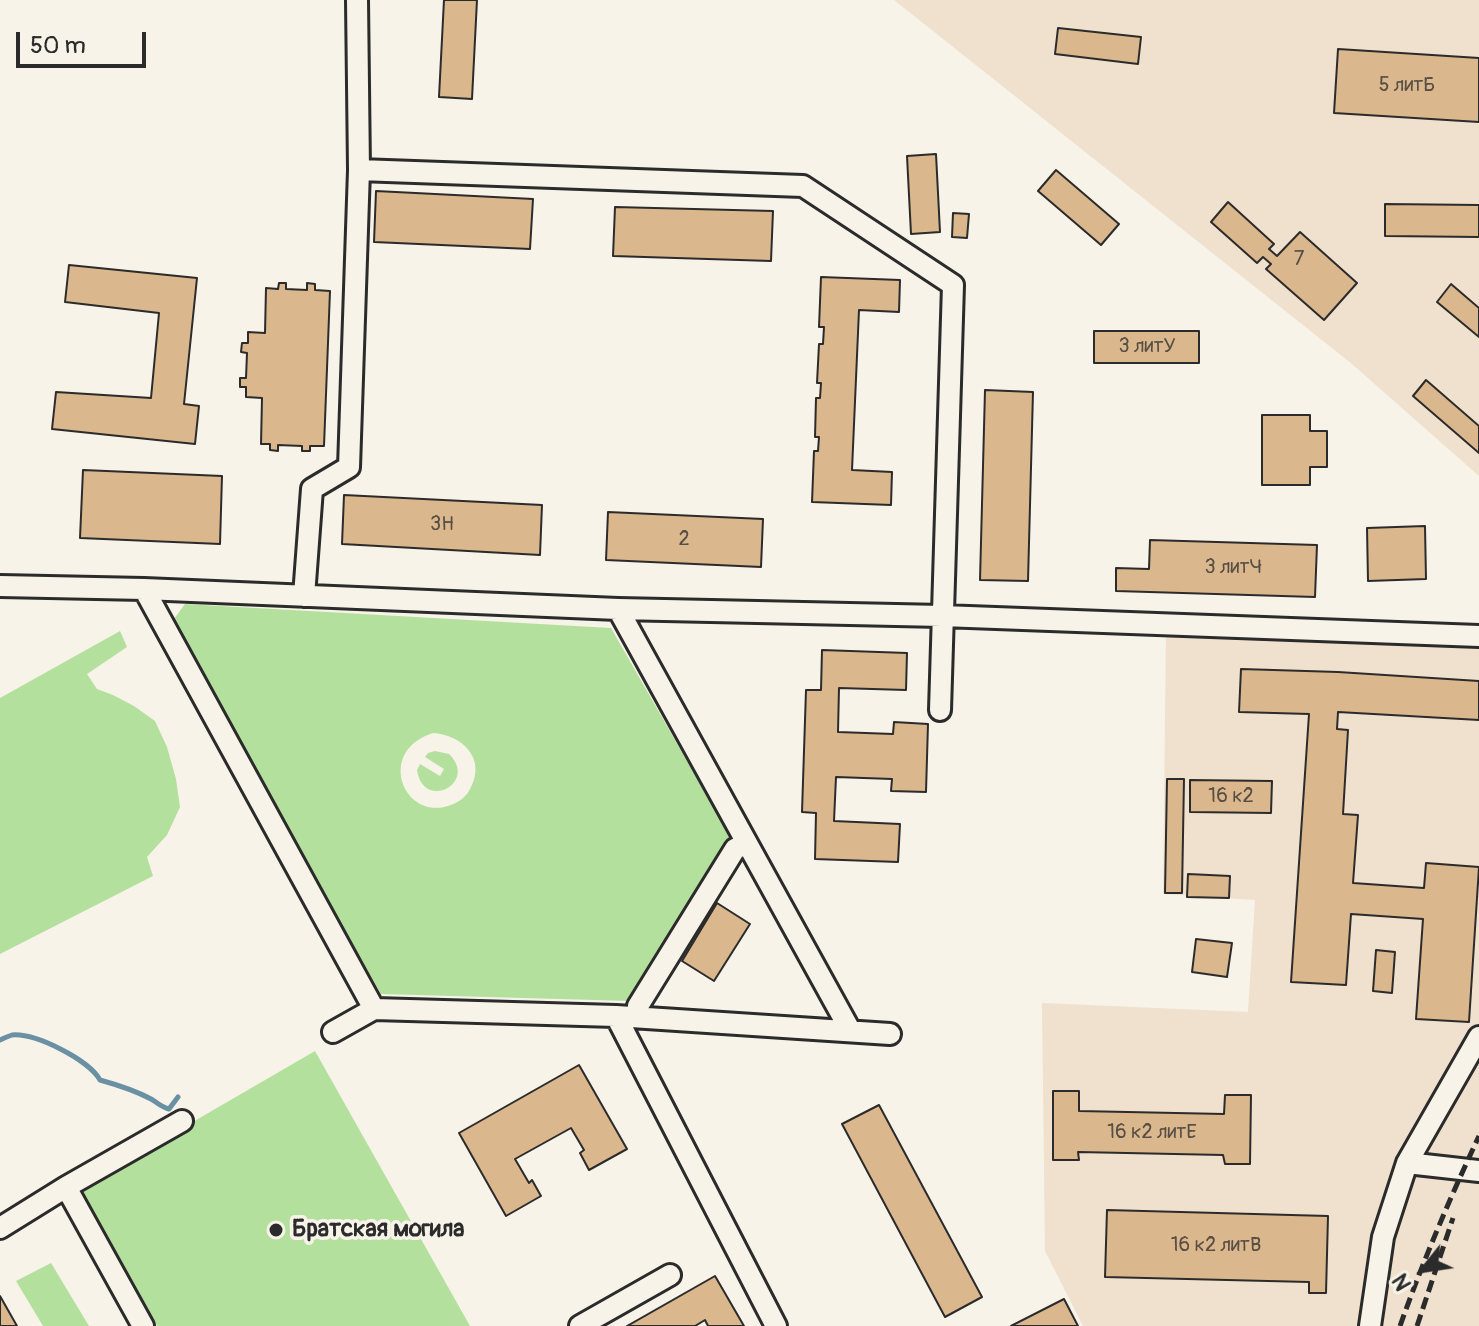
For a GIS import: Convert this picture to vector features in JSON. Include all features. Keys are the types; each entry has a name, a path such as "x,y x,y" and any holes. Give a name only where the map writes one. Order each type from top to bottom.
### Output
{"street":[{"path":"304,596 312,489 349,467 359,170 357,0"},
{"path":"359,170 803,186 953,285 940,710"},
{"path":"0,586 1479,636"},
{"path":"144,589 374,1009"},
{"path":"618,609 850,1030"},
{"path":"627,1016 638,1006 735,849 747,843"},
{"path":"333,1032 374,1009 627,1016 890,1034"},
{"path":"627,1016 776,1326"},
{"path":"1370,1326 1383,1237 1407,1163 1479,1037"},
{"path":"0,1228 182,1121"},
{"path":"1407,1163 1479,1171"},
{"path":"66,1187 143,1326"},
{"path":"580,1326 670,1275"}],"shaded area":[{"path":"894,0 1479,0 1479,476 1352,364"},
{"path":"1166,631 1479,649 1479,1326 1083,1326 1045,1251 1042,1003 1248,1012 1255,900 1163,894"}],"green space":[{"path":"185,604 611,628 731,838 630,1001 381,994 171,623","holes":["433,733 462,743 468,750 473,758 475,776 462,799 448,806 432,808 408,794 402,782 401,768 405,754 415,742"]},
{"path":"120,631 127,647 87,674 97,689 134,706 155,721 167,747 180,807 167,835 147,857 153,876 0,954 0,698"},
{"path":"435,751 449,754 458,775 454,783 438,791 421,783 417,770 420,764 440,776 444,769 425,757"},
{"path":"315,1051 470,1326 157,1326 79,1188"},
{"path":"51,1263 89,1326 43,1326 16,1281"}],"building":[{"path":"444,0 477,0 472,99 439,97"},
{"path":"1058,28 1141,37 1138,64 1055,54"},
{"path":"1338,49 1479,58 1479,122 1334,113"},
{"path":"936,154 940,232 911,234 907,156"},
{"path":"1056,170 1119,224 1101,245 1038,191"},
{"path":"376,191 533,199 530,249 374,242"},
{"path":"1228,202 1274,244 1269,249 1277,256 1300,232 1357,283 1324,320 1266,269 1271,264 1263,257 1257,263 1211,222"},
{"path":"1385,204 1479,205 1479,237 1385,236"},
{"path":"615,207 773,211 771,261 613,256"},
{"path":"953,213 969,214 967,238 952,237"},
{"path":"69,265 197,278 184,404 199,406 195,444 52,429 56,392 151,398 159,313 65,302"},
{"path":"821,277 900,280 899,312 859,310 852,470 892,472 891,505 812,502 814,451 818,451 819,437 815,437 816,398 820,398 821,383 817,383 819,344 823,344 824,327 819,327"},
{"path":"279,283 286,283 286,289 307,290 307,283 315,284 315,290 330,291 324,446 310,446 310,451 302,451 302,446 278,445 278,451 270,450 270,444 261,444 262,398 246,397 246,387 240,387 240,378 246,378 247,353 241,352 242,343 248,343 248,332 265,333 266,288 278,289"},
{"path":"1451,284 1479,308 1479,337 1437,302"},
{"path":"1094,331 1199,331 1199,363 1094,363"},
{"path":"1426,380 1479,426 1479,453 1413,396"},
{"path":"985,390 1033,392 1028,581 980,580"},
{"path":"1262,415 1310,415 1310,431 1327,431 1327,467 1310,467 1310,485 1262,485"},
{"path":"83,470 222,476 220,544 80,538"},
{"path":"344,495 542,505 540,555 342,544"},
{"path":"608,512 763,519 761,567 606,560"},
{"path":"1425,526 1426,579 1368,581 1367,528"},
{"path":"1150,540 1317,545 1315,597 1116,591 1116,568 1149,569"},
{"path":"822,650 907,653 906,690 839,688 838,732 893,734 894,722 928,724 926,792 891,791 892,779 836,777 834,821 900,824 898,862 815,859 816,813 802,812 806,690 821,690"},
{"path":"1241,669 1479,681 1479,720 1338,712 1337,729 1348,730 1343,814 1358,815 1353,883 1424,888 1426,863 1479,867 1469,1022 1416,1019 1423,919 1351,914 1346,985 1291,982 1309,714 1239,712"},
{"path":"1167,779 1184,779 1182,893 1165,893"},
{"path":"1190,780 1272,781 1271,813 1190,812"},
{"path":"1188,874 1230,876 1229,898 1187,897"},
{"path":"717,903 750,924 714,981 682,961"},
{"path":"1196,939 1232,943 1227,977 1192,972"},
{"path":"1376,950 1395,952 1392,993 1373,991"},
{"path":"579,1065 627,1149 589,1170 580,1153 584,1150 571,1128 515,1159 541,1196 506,1216 459,1133"},
{"path":"1053,1091 1079,1091 1079,1111 1224,1114 1225,1095 1251,1095 1250,1164 1225,1164 1223,1155 1078,1152 1079,1160 1053,1160"},
{"path":"879,1105 982,1297 945,1317 842,1124"},
{"path":"1107,1210 1328,1216 1326,1293 1309,1293 1309,1282 1105,1277"},
{"path":"715,1276 744,1326 708,1326 705,1320 695,1326 627,1326"},
{"path":"0,1296 17,1326 0,1326"},
{"path":"1064,1299 1078,1326 1011,1326"}],"waterway":[{"path":"0,1040 12,1035 47,1043 74,1056 100,1080 139,1093 169,1109 178,1097"}],"railway":[{"path":"1400,1326 1437,1230 1479,1136"},
{"path":"1417,1326 1453,1218"}],"place":[{"name":"Братская могила","path":"276,1230"}]}
